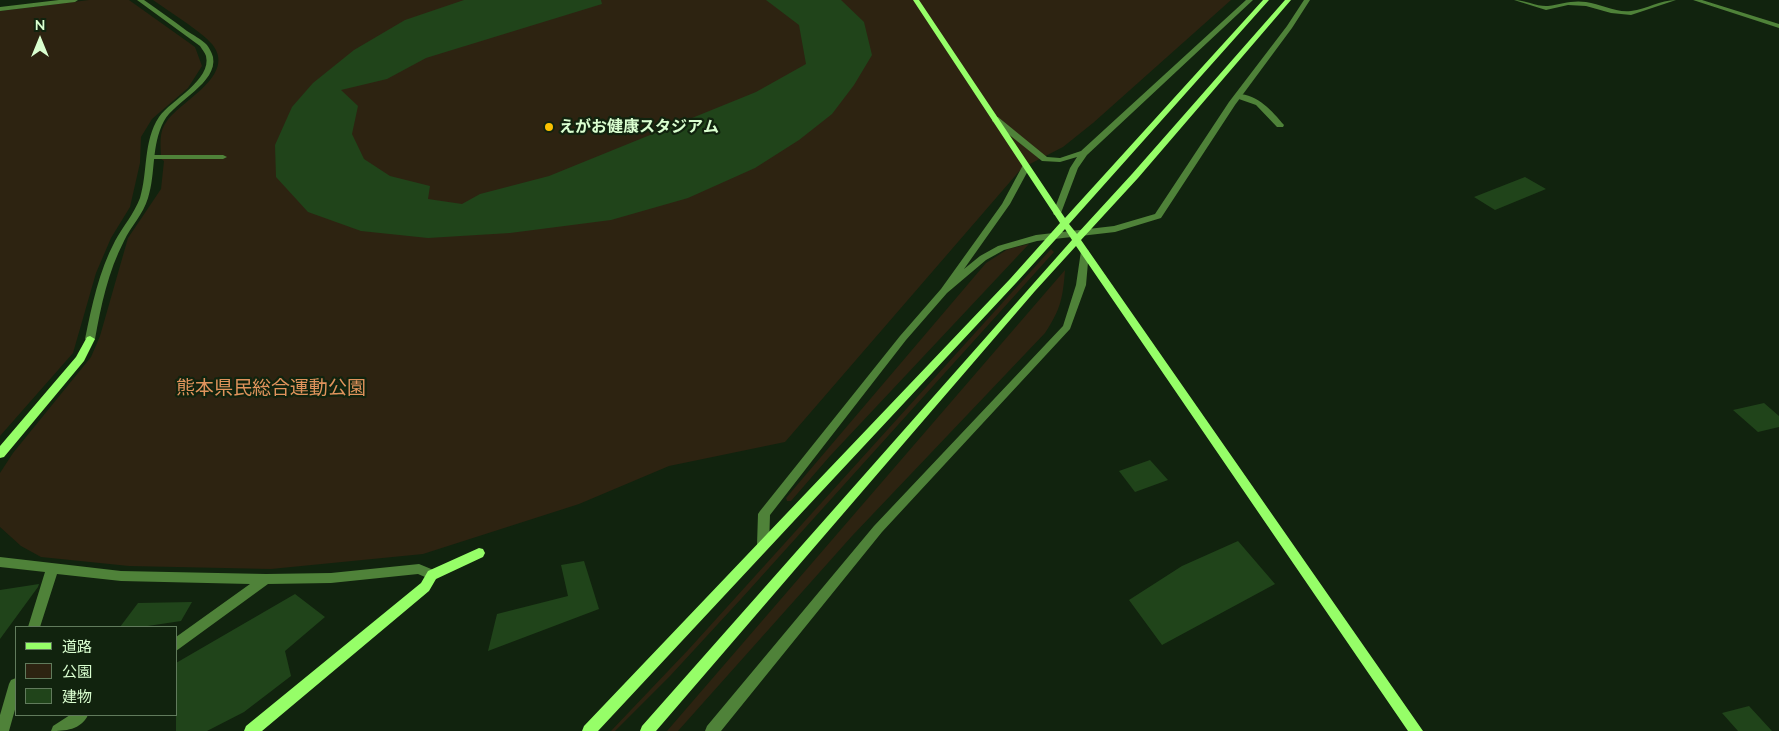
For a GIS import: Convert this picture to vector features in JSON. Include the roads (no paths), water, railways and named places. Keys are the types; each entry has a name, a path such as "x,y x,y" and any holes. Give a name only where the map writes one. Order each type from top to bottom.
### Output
{"street":[{"path":"0,9 75,0"},
{"path":"0,454 80,359 90,339 95,311 120,240 141,207 151,157 162,118 204,76 211,60 210,52 204,45 140,0"},
{"path":"916,0 1026,168 1416,731"},
{"path":"1058,213 1074,168 1084,153 1250,0"},
{"path":"589,731 1014,282 1112,170 1266,0"},
{"path":"647,731 1032,289 1135,176 1288,0"},
{"path":"944,291 983,258 1001,248 1036,238 1073,236 1115,229 1158,216 1238,96 1290,27 1307,0"},
{"path":"1517,0 1546,8 1568,3 1586,4 1611,11 1631,13 1673,0"},
{"path":"1696,0 1779,26"},
{"path":"1238,96 1260,103 1280,125"},
{"path":"994,119 1045,159 1060,160 1084,153"},
{"path":"151,157 223,157"},
{"path":"763,545 764,514 903,338 944,291 1006,204 1026,168"},
{"path":"712,731 878,529 1067,327 1081,285 1085,251"},
{"path":"251,731 424,587 432,575 479,553"},
{"path":"0,562 121,576 266,579 331,578 420,569 432,575"},
{"path":"34,626 53,568"},
{"path":"178,644 266,579"},
{"path":"2,731 15,687"},
{"path":"58,731 80,716"}],"place":[{"name":"えがお健康スタジアム","path":"549,127"}],"park label":[{"name":"熊本県民総合運動公園","path":"271,388"}]}
